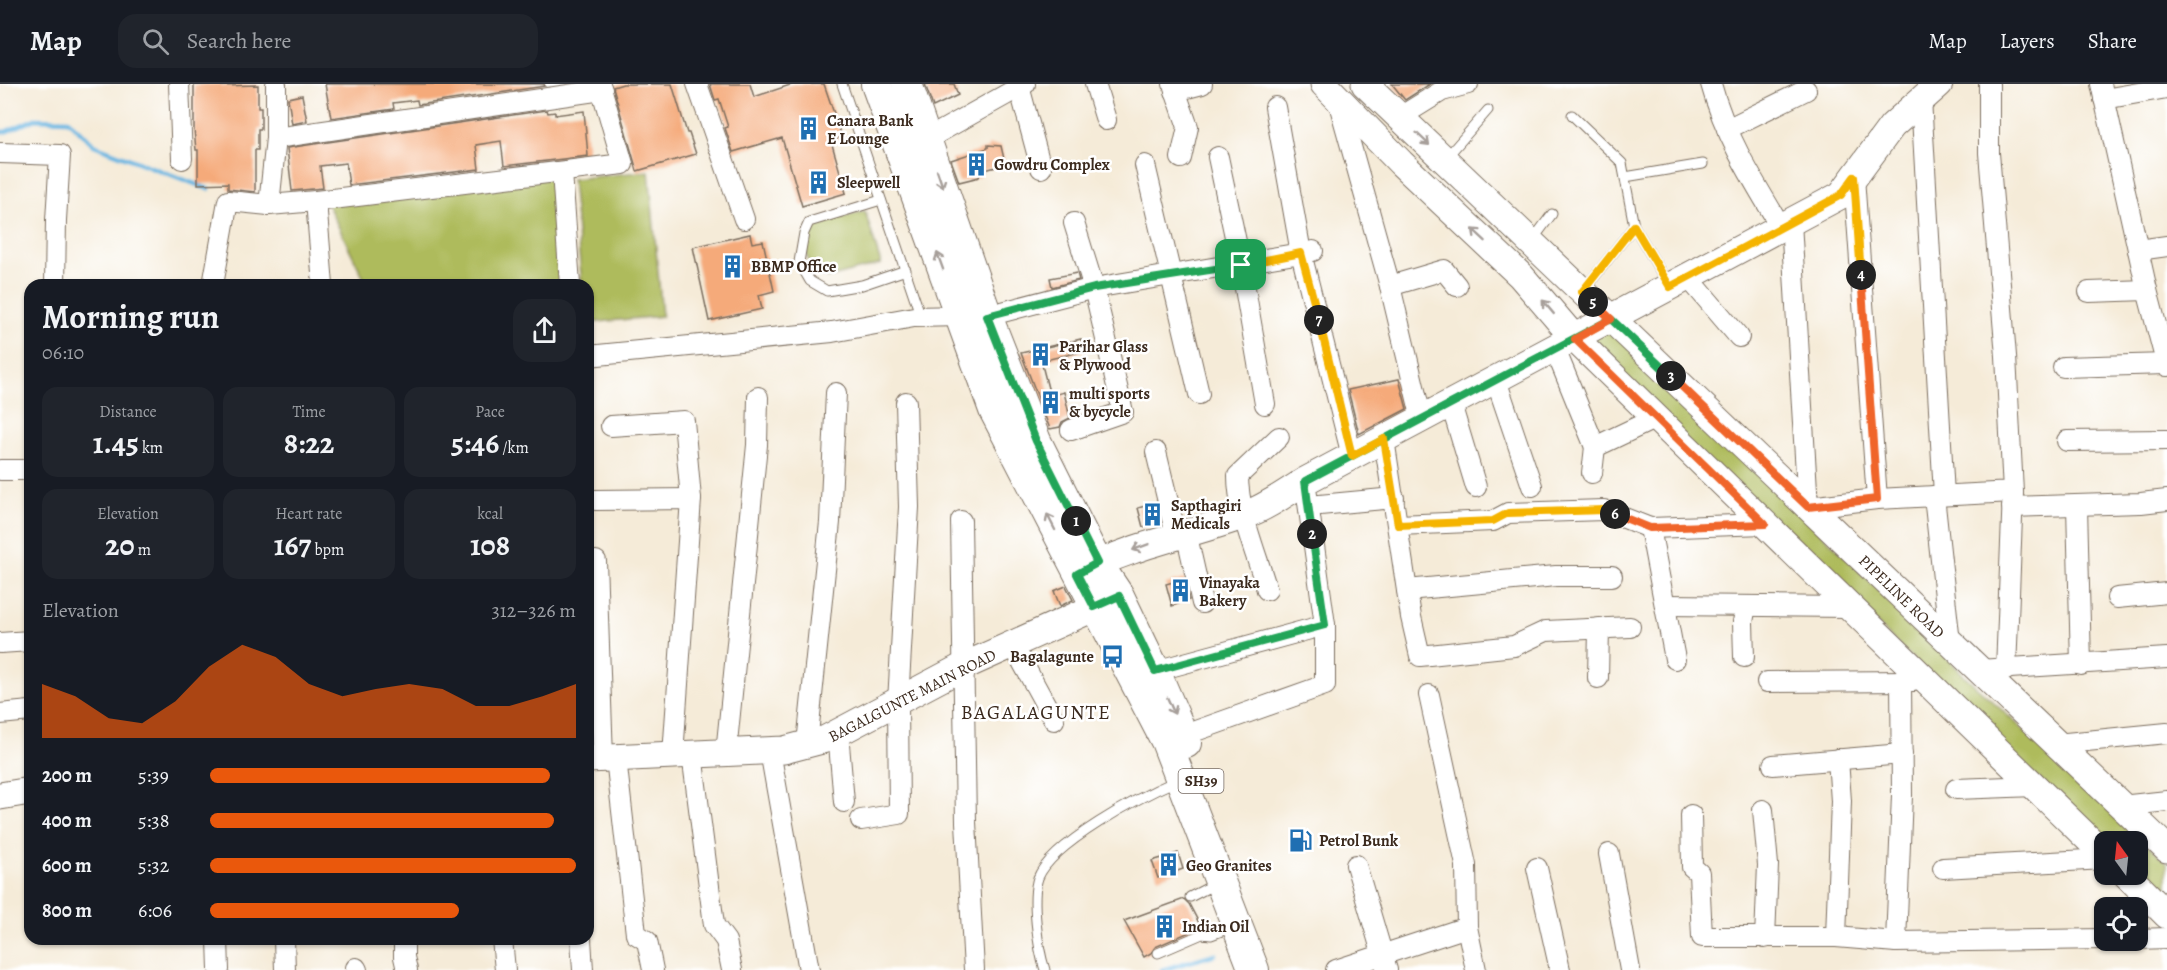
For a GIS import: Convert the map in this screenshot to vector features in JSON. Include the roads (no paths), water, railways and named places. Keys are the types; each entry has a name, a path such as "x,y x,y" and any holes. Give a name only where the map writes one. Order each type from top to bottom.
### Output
{"main road":[{"path":"876,84 974,316"},
{"path":"907,84 927,139 974,316 994,410 1107,602 1175,739 1180,779 1254,970"},
{"name":"PIPELINE ROAD","path":"1365,84 1950,643 1993,670 2056,744 2167,849"},
{"path":"1331,91 1401,162 1521,276 1565,344 1604,368 1851,607 1914,681 2035,786 2094,844"},
{"path":"1087,568 1181,534 1307,493 1352,456 1841,195 1892,126 1930,92"},
{"name":"BAGALGUNTE MAIN ROAD","path":"602,758 784,750 826,739 962,668 1107,602"},
{"name":"SH39","path":"1107,602 1155,671 1175,739 1273,970"},
{"path":"0,796 24,792"},
{"path":"2137,885 2167,915"}],"street":[{"path":"179,84 182,159"},
{"path":"269,204 276,138 276,84"},
{"path":"697,84 744,219"},
{"path":"1095,84 1106,120"},
{"path":"1181,158 1188,127 1174,87 1202,84"},
{"path":"1400,117 1442,91 1468,84"},
{"path":"1712,84 1727,129 1748,171 1786,224 1808,507 1877,499 1939,496 2077,506 2167,500"},
{"path":"1989,84 1989,153 2006,356 2013,500 1993,670 2167,658"},
{"path":"927,139 1022,85 1041,168"},
{"path":"1727,129 1810,86"},
{"path":"214,279 228,201 269,204 316,201 622,164 601,87 276,138"},
{"path":"2063,367 2167,365 2155,298 2138,250 2102,92 2167,88"},
{"path":"1331,91 1390,286 1422,420"},
{"path":"1930,92 1939,496 1950,643"},
{"path":"1275,106 1352,456"},
{"path":"0,153 60,155 55,279"},
{"path":"1218,157 1241,265 1266,404"},
{"path":"1145,165 1199,394"},
{"path":"562,172 570,279"},
{"path":"1854,177 1877,499"},
{"path":"316,201 322,279"},
{"path":"1071,430 1123,412 1094,288 1074,223"},
{"path":"2138,250 2167,246"},
{"path":"594,355 832,332 921,317 974,316 1094,288 1241,265 1307,252"},
{"path":"1390,286 1444,270 1457,286"},
{"path":"1679,282 1739,337"},
{"path":"2089,292 2155,298"},
{"path":"2094,833 1586,343 1615,326 2140,831"},
{"path":"1565,344 1595,447 1592,472"},
{"path":"1496,380 1532,486"},
{"path":"807,744 830,522 836,393"},
{"path":"726,753 757,445 758,397"},
{"path":"861,820 899,814 897,702 909,507 906,402"},
{"path":"1451,404 1476,488"},
{"path":"1595,447 1656,418"},
{"path":"611,426 684,421 691,499 682,755 714,925 726,941 732,970"},
{"path":"1267,590 1244,515 1238,488 1238,476 1280,437"},
{"path":"1384,439 1407,590 1420,656 1514,646 1546,631 1630,627"},
{"path":"2067,441 2167,440"},
{"path":"1156,452 1202,603"},
{"path":"0,470 24,470"},
{"path":"1175,739 1325,685 1325,625 1307,493 1394,498"},
{"path":"595,500 691,499"},
{"path":"2077,506 2080,665"},
{"path":"1398,525 1493,521 1508,513 1604,510 1650,528 1765,524"},
{"path":"961,520 966,822 974,970"},
{"path":"1650,528 1675,659"},
{"path":"596,561 602,758 636,934 647,941 653,970"},
{"path":"1407,590 1556,576 1612,576"},
{"path":"2117,598 2167,593"},
{"path":"1665,605 1851,607"},
{"path":"1744,657 1743,622 1746,606"},
{"path":"1155,671 1325,625"},
{"path":"1598,678 1599,628"},
{"path":"0,643 24,641"},
{"path":"1012,645 1054,720"},
{"path":"1767,682 1914,681 1902,754 1896,942"},
{"path":"1429,695 1466,865 1467,927 1476,970"},
{"path":"0,714 24,712"},
{"path":"838,733 844,802"},
{"path":"2056,744 2167,733"},
{"path":"770,751 809,970"},
{"path":"1773,765 1902,754"},
{"path":"1836,937 1841,801 1838,759"},
{"path":"1956,789 2035,786"},
{"path":"2121,806 2167,801"},
{"path":"1763,810 1768,865 1765,938"},
{"path":"1691,815 1692,867 1699,873 1702,937 1836,937 1896,942 2094,939"},
{"path":"2148,839 2167,857"},
{"path":"1609,854 1630,970"},
{"path":"1943,868 2094,860"},
{"path":"1356,865 1385,962"},
{"path":"1537,868 1560,970"},
{"path":"2148,885 2167,903"},
{"path":"1336,970 1385,962 1467,927"},
{"path":"2148,939 2167,938"},
{"path":"218,945 219,970"},
{"path":"284,945 285,970"},
{"path":"404,945 407,970"},
{"path":"503,945 505,970"},
{"path":"581,945 583,970"}],"lane":[{"path":"842,84 921,317"},
{"path":"1444,159 1488,110"},
{"path":"1572,115 1622,163 1634,226 1679,282"},
{"path":"1625,177 1703,164"},
{"path":"881,200 809,222 804,233 799,262 810,281 827,291 862,285 906,270"},
{"path":"1531,243 1552,214"},
{"path":"1582,292 1634,226"},
{"path":"1045,970 1040,955 1036,910 1037,881 1045,864 1063,848 1097,825 1156,789 1180,779"},
{"path":"1190,897 1220,882"},
{"path":"1158,953 1202,934 1211,935 1237,926"}],"waterway":[{"path":"0,132 35,119 68,120 94,145 208,189"},
{"path":"1162,970 1215,954"}],"place":[{"name":"Canara Bank E Lounge","path":"809,129"},
{"name":"Gowdru Complex","path":"976,164"},
{"name":"Sleepwell","path":"819,182"},
{"name":"BBMP Office","path":"733,266"},
{"name":"Parihar Glass & Plywood","path":"1041,355"},
{"name":"multi sports & bycycle","path":"1051,402"},
{"name":"Sapthagiri Medicals","path":"1153,514"},
{"name":"Vinayaka Bakery","path":"1181,591"},
{"name":"Bagalagunte","path":"1112,656"},
{"name":"Petrol Bunk","path":"1301,840"},
{"name":"Geo Granites","path":"1168,865"},
{"name":"Indian Oil","path":"1164,926"}],"district":[{"name":"BAGALAGUNTE","path":"1036,712"}]}
